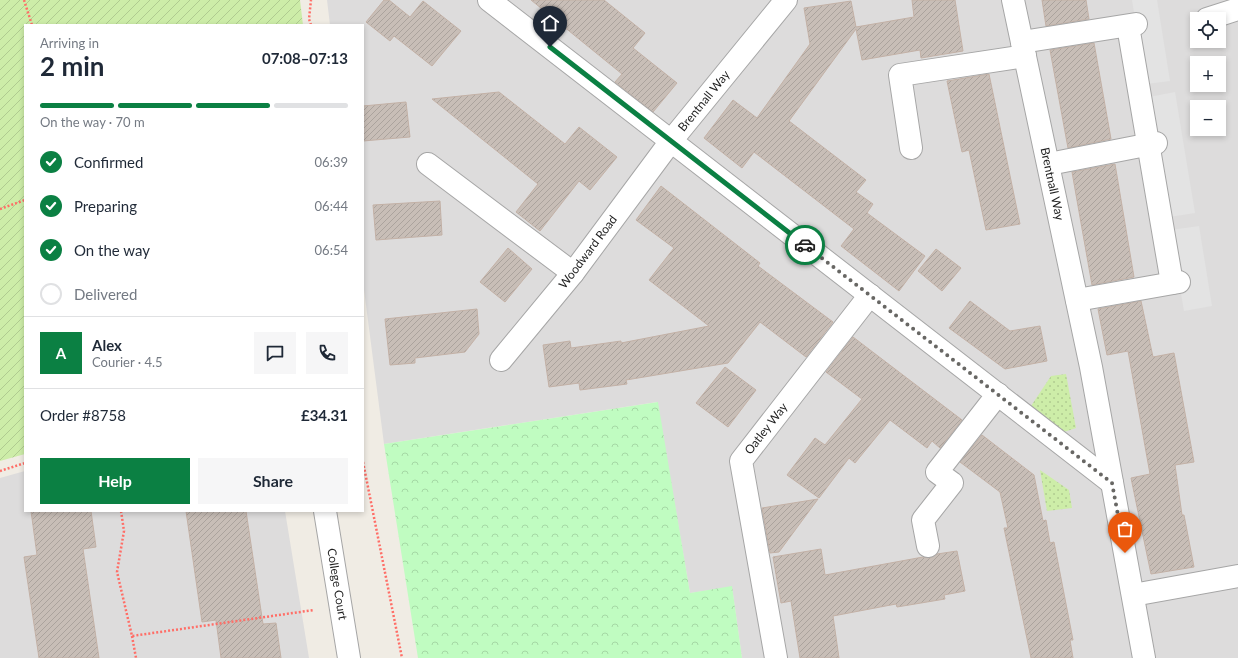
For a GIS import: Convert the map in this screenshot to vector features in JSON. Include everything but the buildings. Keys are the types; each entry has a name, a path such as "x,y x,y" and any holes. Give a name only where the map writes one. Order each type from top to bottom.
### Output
{"street":[{"path":"489,0 671,141"},
{"name":"Brentnall Way","path":"786,0 671,141 1112,483"},
{"name":"Brentnall Way","path":"1013,0 1091,367 1144,658"},
{"path":"1226,13 1238,9"},
{"path":"911,148 900,75 1132,25 1175,283 1077,300"},
{"name":"Woodward Road","path":"501,360 573,273 671,141"},
{"path":"1049,164 1152,145"},
{"path":"428,164 573,273"},
{"name":"Oatley Way","path":"776,658 741,461 870,295"},
{"path":"928,546 923,520 952,483 937,472 998,394"},
{"name":"College Court","path":"325,512 349,658"},
{"path":"1133,595 1238,576"}],"path":[{"path":"24,0 32,24"},
{"path":"310,24 311,0"},
{"path":"0,209 24,200"},
{"path":"0,471 24,463"},
{"path":"364,467 402,658"},
{"path":"121,512 124,532 118,572 136,658"},
{"path":"132,636 340,606"}],"shaded area":[{"path":"327,0 1238,0 1238,658 742,658 732,587 690,593 657,402 384,444 364,290 364,24 330,24"},
{"path":"1132,0 1157,0 1170,81 1146,84"},
{"path":"1175,92 1195,213 1169,217 1149,97"},
{"path":"1199,226 1212,306 1184,311 1170,230"},
{"path":"24,471 24,512 285,512 309,658 0,658 0,478"}],"green space":[{"path":"0,0 300,0 303,24 24,24 24,454 0,461"},
{"path":"1066,374 1076,428 1061,433 1029,409 1051,376"},
{"path":"658,402 690,593 732,586 742,658 418,658 384,444"},
{"path":"1040,470 1069,490 1072,508 1047,511"}],"way so far":[{"path":"805,245 1112,483 1125,553"}],"route":[{"path":"550,47 805,245"}]}
